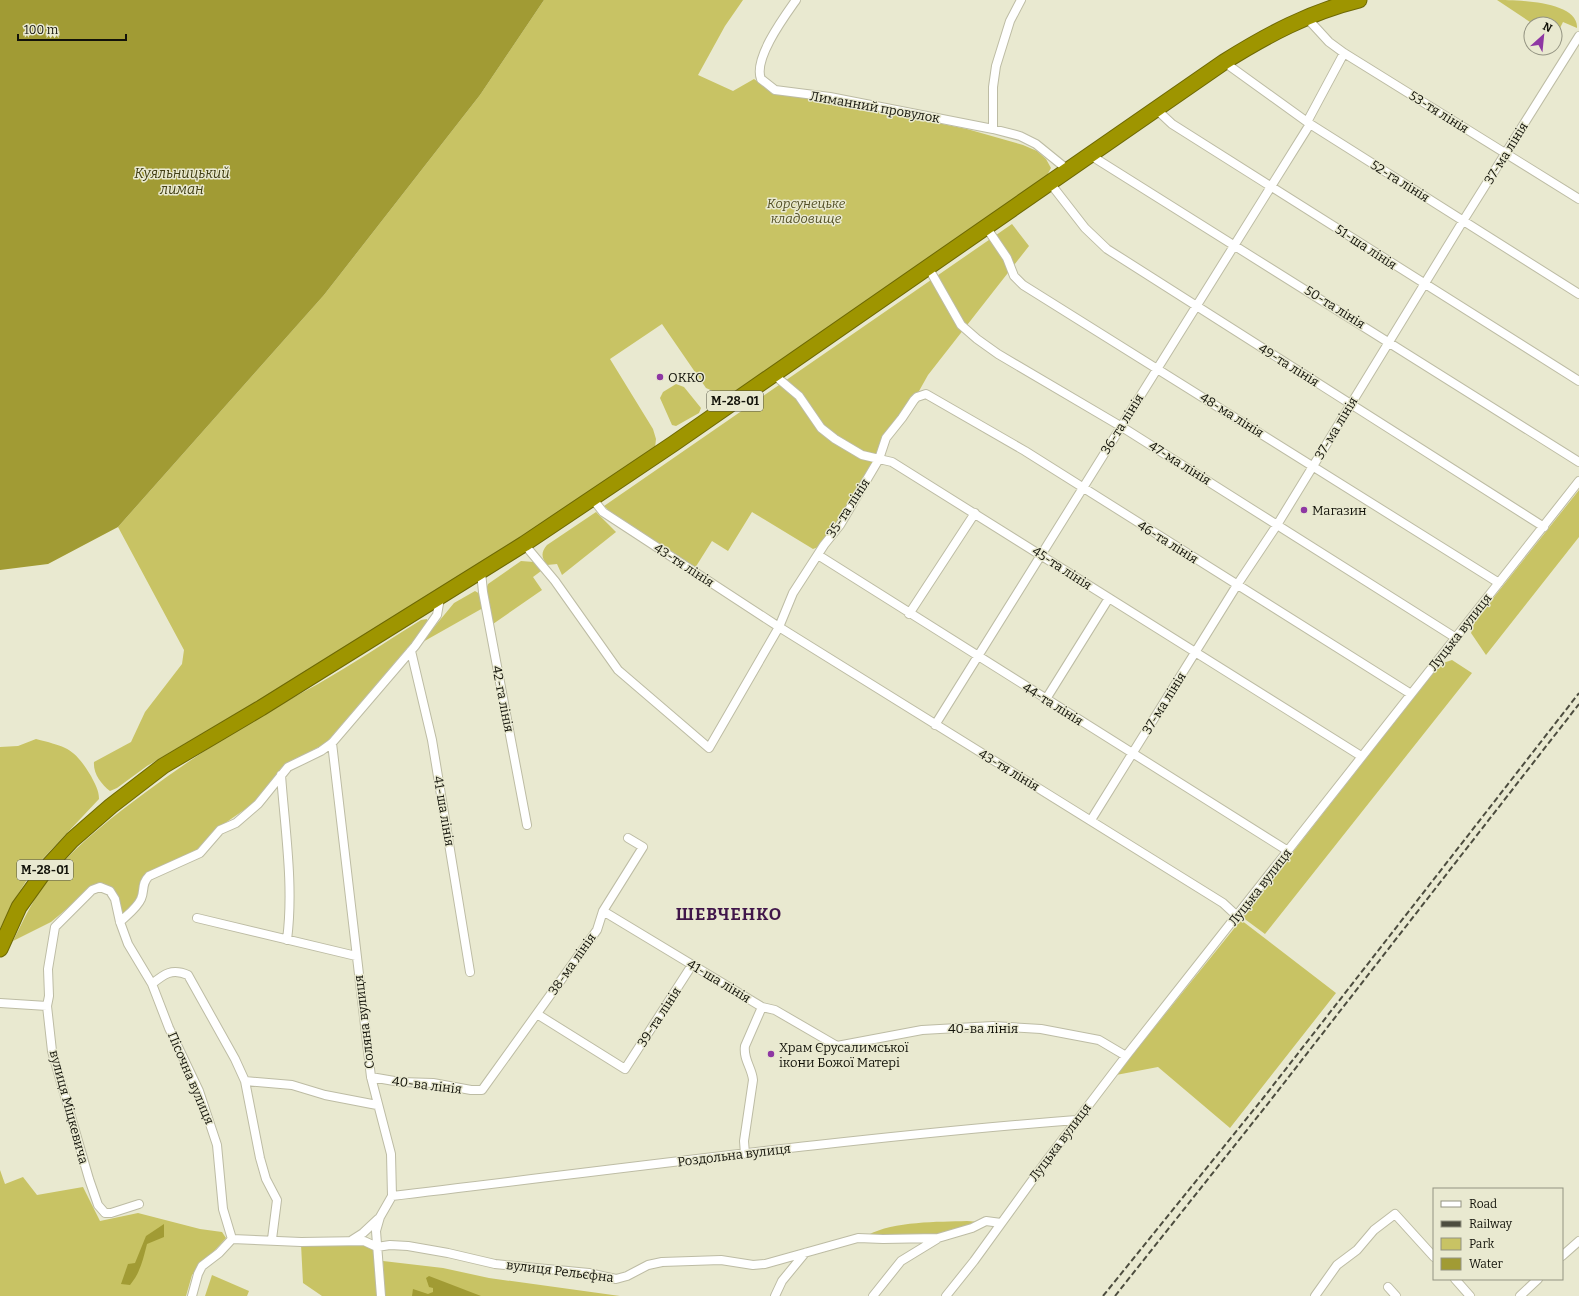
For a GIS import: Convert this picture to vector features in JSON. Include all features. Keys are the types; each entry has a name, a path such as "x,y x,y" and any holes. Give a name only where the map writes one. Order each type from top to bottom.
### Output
{"highway":[{"name":"М-28-01","path":"0,949 19,907 37,880 72,840 111,806 163,766 440,598 524,544 1224,62 1264,37 1306,17 1359,0"}],"street":[{"name":"Лиманний провулок","path":"796,0 777,29 761,59 759,74 761,79 775,90 788,93 830,97 993,129 1020,136 1036,144 1068,170"},
{"path":"993,129 993,87 996,66 1010,21 1021,0"},
{"name":"53-тя лінія","path":"1306,17 1329,42 1344,53 1579,200"},
{"name":"37-ма лінія","path":"1091,820 1237,585 1314,466 1350,404 1579,36"},
{"name":"36-та лінія","path":"935,725 1271,186 1309,123 1344,53"},
{"name":"52-га лінія","path":"1224,62 1309,123 1579,294"},
{"name":"51-ша лінія","path":"1156,110 1172,124 1579,381"},
{"name":"50-та лінія","path":"1090,155 1235,244 1579,462"},
{"name":"49-та лінія","path":"1050,183 1095,239 1128,263 1544,527"},
{"name":"48-ма лінія","path":"986,227 1007,258 1014,276 1023,285 1157,367 1499,583"},
{"name":"47-ма лінія","path":"928,267 960,325 977,340 998,354 1122,427 1456,638"},
{"name":"45-та лінія","path":"773,374 798,396 821,428 830,435 862,455 892,462 975,512 1361,756"},
{"name":"35-та лінія","path":"780,627 794,593 818,555 840,525 879,459 890,430 902,418 914,400 922,395"},
{"name":"46-та лінія","path":"922,395 931,396 1024,451 1411,694"},
{"name":"Луцька вулиця","path":"946,1296 1076,1120 1361,756 1579,481"},
{"name":"43-тя лінія","path":"592,498 603,512 624,526 935,725 1091,820 1223,904 1237,916"},
{"path":"909,614 975,512"},
{"path":"524,544 555,581 618,670 709,748 780,627"},
{"name":"44-та лінія","path":"818,555 909,614 1288,851"},
{"name":"42-га лінія","path":"481,572 483,592 526,825"},
{"path":"120,922 138,905 142,897 144,881 149,876 200,853 220,830 236,823 258,804 288,767 321,751 332,743 411,651 437,615 440,598"},
{"path":"1046,699 1109,598"},
{"name":"41-ша лінія","path":"411,651 432,740 470,972"},
{"name":"Соляна вулиця","path":"332,743 371,1077 377,1105 386,1132 391,1154 392,1196"},
{"path":"281,775 290,914 286,940"},
{"name":"38-ма лінія","path":"482,1090 596,930 604,911 643,847 628,838"},
{"name":"Пісочна вулиця","path":"100,887 106,888 113,895 120,922 128,944 152,984 208,1115 217,1144 223,1209 232,1239"},
{"name":"вулиця Міцкевича","path":"100,887 92,890 55,927 48,969 49,996 47,1006 52,1051 88,1179 98,1205 105,1213 111,1214 139,1204"},
{"name":"41-ша лінія","path":"604,911 762,1007 775,1010 838,1046"},
{"path":"197,918 356,956"},
{"name":"39-та лінія","path":"537,1014 625,1069 692,965"},
{"path":"152,984 168,972 181,971 188,975 235,1059 245,1081 260,1158 266,1179 277,1200 272,1239"},
{"path":"0,1002 47,1006"},
{"path":"745,1154 744,1140 753,1080 752,1072 745,1058 745,1046 762,1007"},
{"name":"40-ва лінія","path":"838,1046 922,1030 993,1026 1041,1029 1098,1040 1126,1056"},
{"name":"40-ва лінія","path":"371,1077 400,1082 432,1082 471,1090 482,1090"},
{"path":"245,1081 292,1085 325,1095 377,1105"},
{"name":"Роздольна вулиця","path":"392,1196 971,1128 1076,1120"},
{"path":"381,1296 376,1231 380,1217 392,1196"},
{"path":"1315,1296 1337,1265 1357,1250 1374,1230 1395,1214 1433,1256"},
{"path":"351,1240 363,1233 380,1217"},
{"name":"вулиця Рельєфна","path":"232,1239 272,1239 301,1242 351,1240 364,1241 377,1247 390,1245 408,1246 448,1252 495,1264 589,1272 616,1278 627,1276 648,1265 662,1262 721,1260 753,1265 765,1264 828,1245 858,1238 938,1238 972,1228 986,1221 1001,1223"},
{"path":"873,1296 901,1261 938,1238"},
{"path":"192,1296 198,1274 202,1266 219,1253 232,1239"},
{"path":"1563,1255 1579,1242"},
{"path":"775,1296 782,1281 805,1253"},
{"path":"1456,1280 1470,1296"},
{"path":"1520,1296 1537,1280"},
{"path":"1388,1287 1396,1296"}],"green space":[{"name":"Корсунецьке кладовище","path":"544,0 743,0 725,26 698,75 733,91 754,79 775,94 822,99 967,129 1023,145 1037,151 1046,159 1051,168 1044,181 728,398 706,388 662,324 610,359 653,429 656,439 655,448 518,542 337,654 147,766 117,788 110,791 98,778 94,762 131,742 145,712 182,664 184,650 118,527 324,295 480,95"},
{"path":"1497,0 1529,1 1557,7 1567,12 1575,19 1577,28 1563,22 1563,16 1523,16 1523,17"},
{"path":"1012,224 1029,246 928,375 824,545 813,549 752,512 728,551 712,541 695,568 615,516 604,506"},
{"path":"676,384 684,387 701,408 699,413 676,426 672,425 660,398 663,392"},
{"path":"1579,490 1579,537 1486,655 1471,633 1475,621"},
{"path":"596,512 616,532 562,575 557,564 547,565 542,555 547,545"},
{"path":"521,561 534,562 541,571 533,577 542,590 493,624 485,592 488,584"},
{"path":"475,591 480,594 483,608 421,643 454,603"},
{"path":"427,619 427,625 326,743 282,767 254,803 218,828 198,851 144,875 140,884 137,902 121,917 118,897 94,886 51,922 13,941 32,904 49,879 76,849 122,810 188,762 230,735 331,676 421,620"},
{"path":"1452,660 1472,673 1265,934 1242,917 1440,664"},
{"path":"36,739 63,747 74,754 91,776 98,790 99,799 35,867 13,902 0,929 0,747 18,746"},
{"path":"1241,920 1336,993 1230,1128 1158,1067 1116,1075"},
{"path":"0,1170 5,1184 23,1177 37,1195 83,1187 100,1221 138,1213 200,1229 222,1232 226,1238 192,1275 186,1296 0,1296"},
{"path":"967,1221 980,1222 938,1236 868,1235 890,1227 916,1223"},
{"path":"363,1243 374,1249 377,1296 322,1296 303,1283 301,1244"},
{"path":"383,1261 443,1268 489,1278 620,1296 385,1296"},
{"path":"212,1275 249,1291 247,1296 205,1296"}],"water":[{"name":"Куяльницький лиман","path":"0,0 544,0 480,95 324,295 118,527 48,564 0,570"},
{"path":"164,1224 164,1237 147,1244 141,1266 130,1285 121,1284 128,1264 135,1263 146,1236"},
{"path":"429,1276 481,1296 412,1296 413,1289 428,1294 433,1292 433,1288 429,1287 426,1278"}],"railway":[{"path":"1103,1296 1264,1097 1579,693"},
{"path":"1115,1296 1270,1101 1579,704"}],"place":[{"name":"ОККО","path":"660,377"},
{"name":"Магазин","path":"1304,510"},
{"name":"Храм Єрусалимської ікони Божої Матері","path":"771,1054"}],"district":[{"name":"ШЕВЧЕНКО","path":"729,914"}]}
